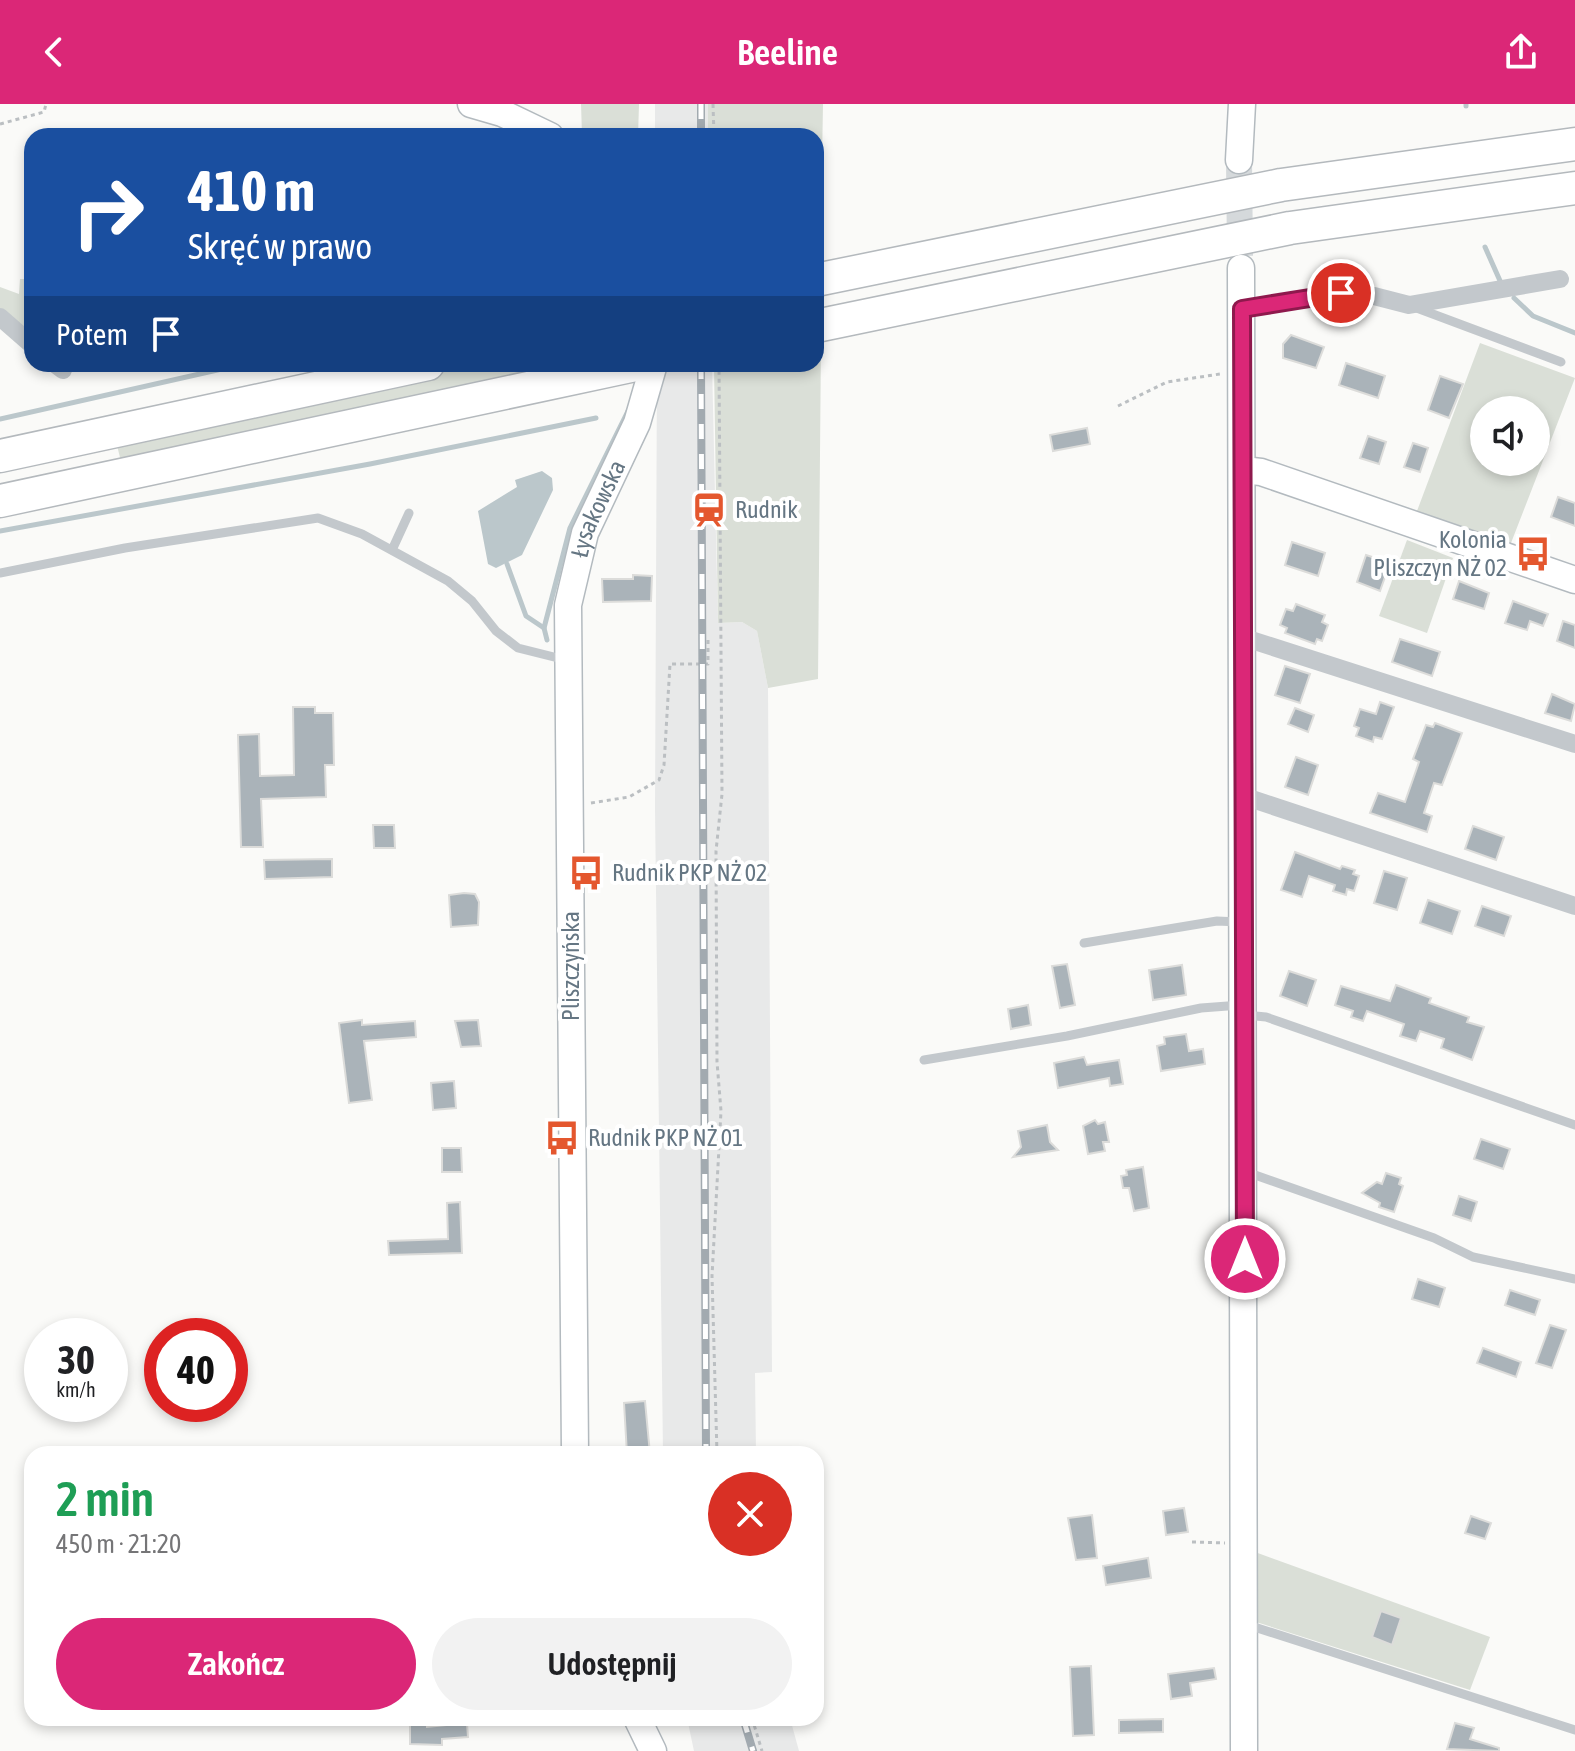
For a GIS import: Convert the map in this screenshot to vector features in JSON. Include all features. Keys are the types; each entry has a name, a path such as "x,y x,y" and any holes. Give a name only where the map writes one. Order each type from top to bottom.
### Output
{"highway":[{"path":"824,278 1281,185 1575,144"},
{"path":"824,324 1290,228 1575,188"},
{"path":"0,456 391,372"},
{"path":"0,501 607,372"}],"street":[{"path":"471,104 517,111 539,128"},
{"path":"1239,160 1242,104"},
{"path":"1241,268 1245,1010 1244,1751"},
{"path":"1242,309 1341,293 1374,296 1409,305 1560,279"},
{"path":"0,317 24,338"},
{"name":"Łysakowska","path":"566,660 568,605 579,551 637,423 640,372"},
{"path":"1243,470 1261,472 1575,580"},
{"path":"1242,637 1575,744"},
{"name":"Pliszczyńska","path":"566,660 575,1446"},
{"path":"1243,796 1575,906"},
{"path":"641,1726 653,1751"}],"lane":[{"path":"1409,305 1561,362"},
{"path":"0,468 112,432"},
{"path":"0,489 126,474"},
{"path":"392,550 409,513"},
{"path":"0,573 307,518 332,522 392,550 460,589 507,642 526,652 566,660"},
{"path":"1084,943 1217,921 1244,923"},
{"path":"924,1060 1067,1036 1201,1008 1245,1010 1575,1125"},
{"path":"1245,1175 1255,1175 1434,1238 1473,1257 1575,1279"},
{"path":"1245,1624 1575,1730"}],"path":[{"path":"0,124 44,112 46,104"},
{"path":"713,104 714,128"},
{"path":"717,1446 712,1276 721,1111 717,1062 716,851 722,794 719,372"},
{"path":"1118,406 1176,379 1243,373"},
{"path":"568,807 629,797 659,780 664,765 670,664 708,664 708,636"},
{"path":"1192,1542 1244,1544"},
{"path":"754,1726 762,1751"}],"shaded area":[{"path":"581,104 639,104 638,128 582,128"},
{"path":"655,104 708,104 708,128 655,128"},
{"path":"708,104 823,104 823,128 708,128"},
{"path":"20,279 24,279 24,328 0,308 0,287 19,294"},
{"path":"1480,343 1575,378 1550,442 1550,396 1470,396 1470,476 1537,476 1511,543 1417,511"},
{"path":"439,372 542,372 122,466 116,441"},
{"path":"657,372 712,372 718,623 742,622 757,631 768,688 772,1372 755,1373 756,1446 663,1446 655,809"},
{"path":"714,372 821,372 818,679 768,688 757,631 742,622 718,623"},
{"path":"542,471 552,478 553,490 522,555 496,568 488,564 478,511 517,487 515,480"},
{"path":"1407,540 1453,558 1427,633 1379,616"},
{"path":"1255,1552 1490,1637 1470,1690 1253,1621"},
{"path":"689,1726 792,1726 799,1751 694,1751"}],"building":[{"path":"1291,335 1324,347 1316,368 1283,358 1283,344"},
{"path":"1346,363 1385,376 1378,398 1339,385"},
{"path":"1440,376 1463,384 1449,418 1428,410"},
{"path":"1087,428 1090,444 1053,451 1050,435"},
{"path":"1368,436 1386,442 1379,464 1360,458"},
{"path":"1413,443 1428,448 1420,472 1404,467"},
{"path":"1558,497 1575,503 1575,526 1551,517"},
{"path":"1292,542 1325,553 1318,576 1285,565"},
{"path":"1366,555 1390,563 1380,591 1357,582"},
{"path":"633,575 652,576 651,601 603,602 602,579 633,579"},
{"path":"1459,581 1489,593 1484,609 1453,599"},
{"path":"1513,601 1548,614 1543,626 1530,621 1527,630 1505,623"},
{"path":"1296,604 1325,615 1322,622 1328,625 1322,641 1317,639 1315,644 1285,633 1287,628 1280,625 1286,609 1293,611"},
{"path":"1563,621 1575,625 1575,648 1557,641"},
{"path":"1400,639 1440,652 1432,676 1392,662"},
{"path":"1285,666 1310,674 1300,703 1275,695"},
{"path":"1552,694 1575,704 1571,721 1545,713"},
{"path":"1380,702 1394,707 1382,739 1374,737 1373,742 1356,736 1359,728 1354,726 1360,709 1376,714"},
{"path":"293,707 315,707 315,713 333,713 334,765 325,765 326,797 261,799 263,847 241,847 238,735 259,734 260,776 294,775"},
{"path":"1295,708 1314,715 1308,732 1288,724"},
{"path":"1435,723 1462,733 1442,785 1434,783 1424,813 1432,816 1427,832 1370,813 1378,793 1405,802 1419,762 1413,759 1426,725 1433,727"},
{"path":"1296,757 1318,765 1308,795 1285,787"},
{"path":"373,825 394,825 395,848 374,848"},
{"path":"1473,826 1504,837 1496,860 1465,849"},
{"path":"1295,852 1340,869 1342,866 1355,870 1353,874 1359,876 1354,891 1347,889 1346,895 1333,891 1335,885 1309,876 1302,897 1281,890"},
{"path":"332,859 332,877 265,879 264,860"},
{"path":"1384,871 1407,878 1397,910 1374,903"},
{"path":"475,894 479,902 478,925 451,927 449,895"},
{"path":"1428,900 1460,911 1452,934 1420,923"},
{"path":"1482,906 1511,916 1504,936 1475,926"},
{"path":"1067,964 1075,1005 1060,1008 1052,966"},
{"path":"1182,965 1186,995 1153,1000 1149,970"},
{"path":"1289,971 1316,980 1307,1006 1280,996"},
{"path":"1396,985 1431,998 1429,1003 1469,1017 1467,1022 1484,1027 1472,1060 1441,1048 1444,1039 1420,1031 1416,1041 1400,1036 1404,1024 1367,1011 1363,1021 1351,1017 1353,1011 1335,1005 1341,986 1390,1001"},
{"path":"1028,1005 1031,1025 1011,1029 1008,1009"},
{"path":"362,1020 362,1025 415,1021 416,1037 364,1041 372,1100 349,1103 339,1023"},
{"path":"478,1020 481,1046 461,1047 455,1021"},
{"path":"1186,1034 1189,1051 1203,1049 1205,1064 1161,1071 1157,1046 1165,1044 1164,1037"},
{"path":"1084,1057 1087,1065 1119,1060 1123,1084 1110,1086 1109,1078 1058,1088 1054,1063"},
{"path":"454,1081 456,1108 433,1110 431,1083"},
{"path":"1095,1120 1098,1124 1105,1122 1109,1142 1103,1142 1105,1151 1088,1154 1083,1126"},
{"path":"1047,1125 1050,1142 1058,1150 1013,1157 1021,1147 1018,1131"},
{"path":"1481,1139 1510,1149 1503,1169 1474,1159"},
{"path":"442,1148 461,1148 462,1172 442,1172"},
{"path":"1143,1167 1149,1208 1134,1211 1129,1188 1123,1188 1121,1176 1127,1175 1126,1170"},
{"path":"1386,1173 1401,1178 1399,1184 1403,1186 1394,1212 1379,1207 1380,1203 1362,1193 1377,1182 1382,1184"},
{"path":"1459,1196 1477,1202 1471,1221 1453,1215"},
{"path":"460,1202 462,1253 389,1255 388,1241 448,1239 447,1203"},
{"path":"1418,1279 1445,1288 1439,1307 1412,1299"},
{"path":"1510,1290 1540,1300 1535,1315 1505,1305"},
{"path":"1550,1325 1566,1330 1552,1368 1536,1363"},
{"path":"1483,1348 1521,1362 1516,1377 1477,1363"},
{"path":"645,1401 649,1446 627,1446 624,1403"},
{"path":"1184,1508 1188,1532 1166,1535 1163,1511"},
{"path":"1092,1515 1097,1558 1076,1560 1068,1518"},
{"path":"1471,1516 1491,1523 1485,1539 1465,1533"},
{"path":"1148,1558 1151,1578 1106,1585 1103,1566"},
{"path":"1381,1611 1401,1618 1392,1645 1372,1637"},
{"path":"1091,1666 1094,1735 1073,1736 1070,1667"},
{"path":"1214,1668 1216,1679 1190,1683 1192,1696 1171,1699 1168,1674"},
{"path":"1163,1719 1163,1732 1119,1733 1119,1720"},
{"path":"1455,1723 1474,1728 1470,1739 1499,1748 1499,1751 1447,1749"},
{"path":"410,1726 467,1726 468,1737 442,1739 442,1745 410,1744"}],"waterway":[{"path":"1485,247 1501,283"},
{"path":"1514,298 1533,316 1575,333"},
{"path":"0,419 209,372"},
{"path":"544,628 570,528 628,411"},
{"path":"0,531 370,464 596,418"},
{"path":"507,564 526,616 544,628 547,640"}],"tunnel":[{"path":"1239,160 1240,256"}],"railway":[{"path":"701,104 701,128"},
{"path":"701,372 706,1446"},
{"path":"745,1726 753,1751"}],"place":[{"name":"Rudnik","path":"709,510"},
{"name":"Kolonia Pliszczyn NŻ 02","path":"1533,554"},
{"name":"Rudnik PKP NŻ 02","path":"586,873"},
{"name":"Rudnik PKP NŻ 01","path":"562,1138"}],"route":[{"path":"1245,1259 1242,309 1341,293"}]}
